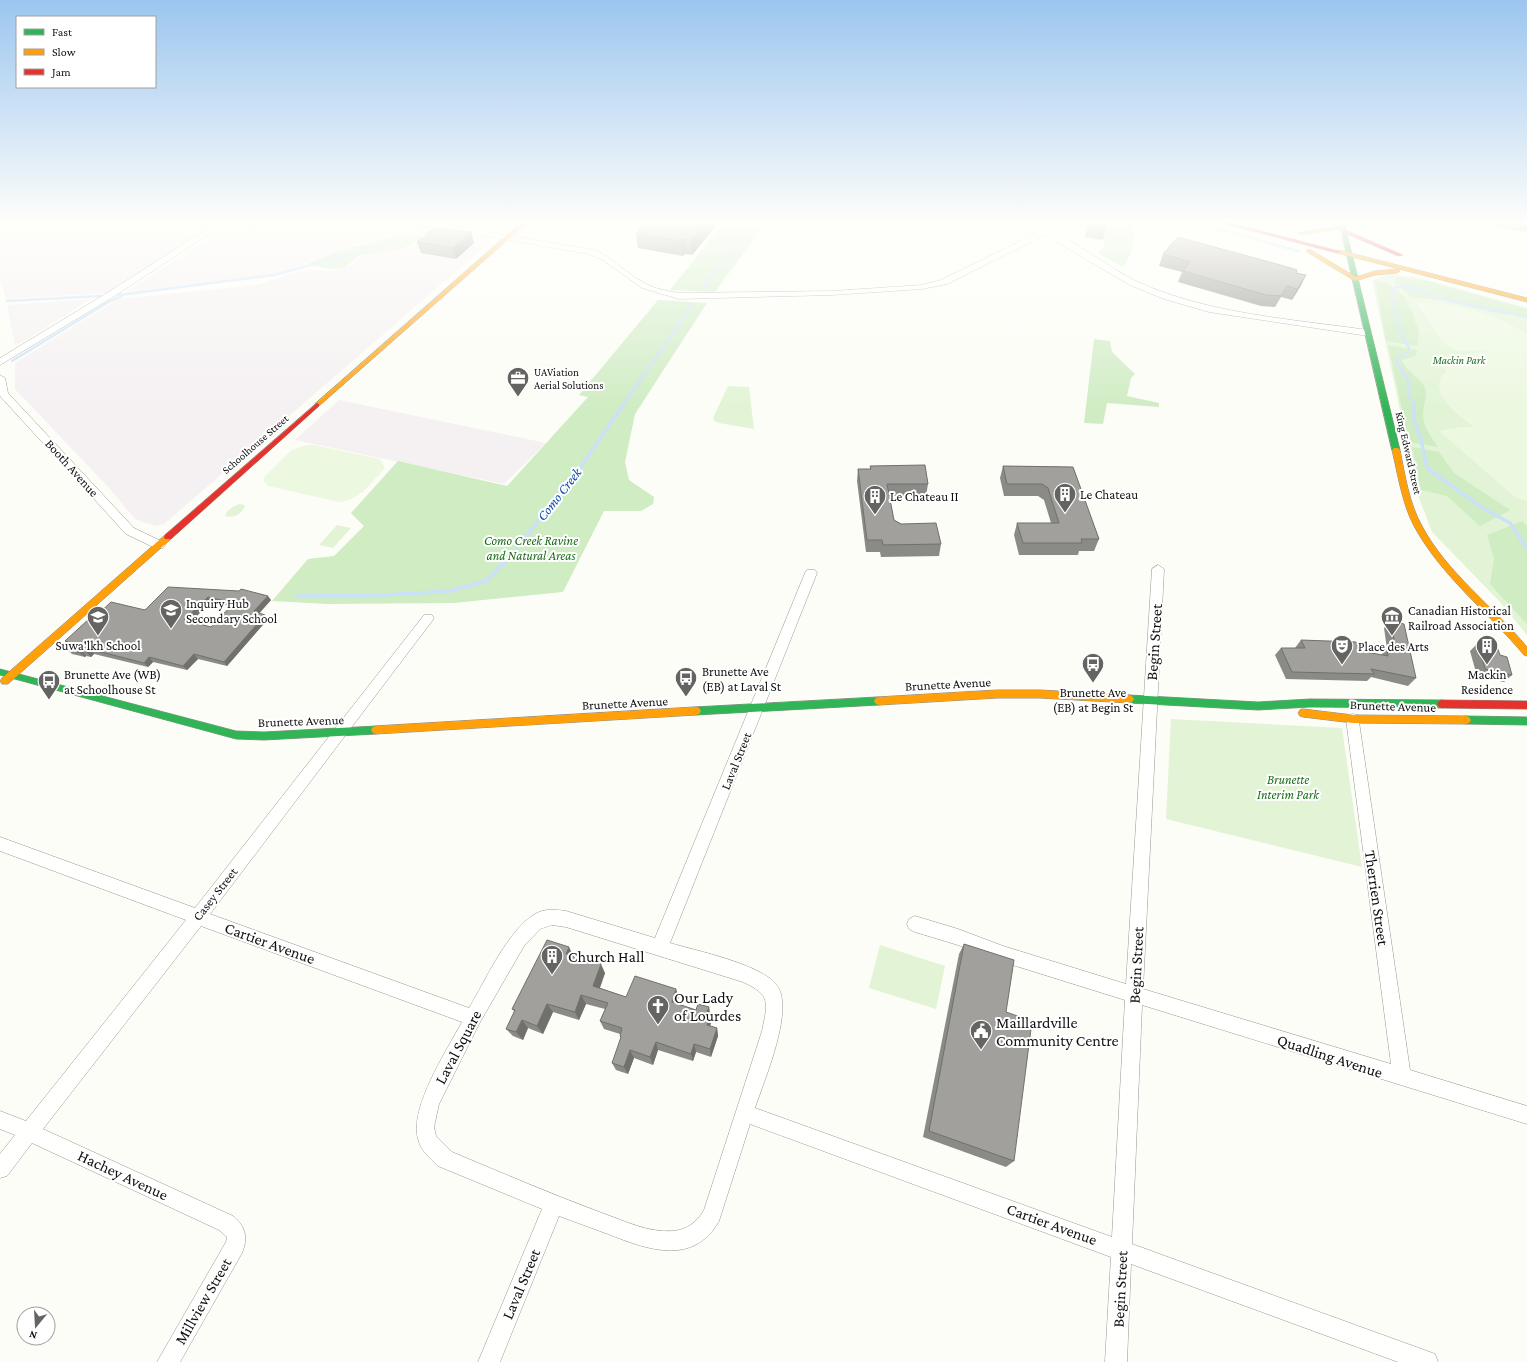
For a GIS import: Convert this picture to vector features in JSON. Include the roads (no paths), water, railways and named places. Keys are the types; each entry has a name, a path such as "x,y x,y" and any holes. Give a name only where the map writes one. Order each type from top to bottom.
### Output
{"main road":[{"name":"Schoolhouse Street","path":"0,685 453,285"},
{"name":"King Edward Street","path":"1356,285 1409,502 1415,520 1427,543 1504,624 1527,654"},
{"path":"1466,285 1527,300"},
{"path":"1501,285 1527,291"},
{"name":"Brunette Avenue","path":"0,672 236,735 277,736 997,694 1258,706 1353,719 1527,721"},
{"name":"Brunette Avenue","path":"1258,706 1310,703 1527,706"}],"street":[{"path":"0,362 126,285"},
{"path":"642,285 656,291 679,296 839,293 922,287 933,285"},
{"path":"1136,285 1167,297 1209,309 1368,333"},
{"name":"Booth Avenue","path":"0,378 4,394 130,531 159,545"},
{"name":"Begin Street","path":"1116,1362 1134,994 1158,569"},
{"name":"Laval Street","path":"659,949 758,708 811,573"},
{"name":"Casey Street","path":"0,1169 198,917 428,618"},
{"name":"Therrien Street","path":"1353,719 1402,1078"},
{"name":"Cartier Avenue","path":"0,844 474,1018"},
{"name":"Laval Square","path":"552,917 566,919 659,949 744,974 762,981 774,994 776,1006 771,1031 708,1224 688,1238 664,1241 644,1238 554,1205 445,1159 438,1154 427,1139 425,1127 430,1103 474,1018 518,940 534,924 542,919 552,917"},
{"name":"Quadling Avenue","path":"915,924 958,937 1003,954 1402,1078 1527,1115"},
{"name":"Cartier Avenue","path":"744,1113 1427,1362"},
{"name":"Hachey Avenue","path":"0,1120 29,1131 226,1223 234,1229 237,1240"},
{"name":"Laval Street","path":"488,1362 554,1205"},
{"name":"Millview Street","path":"168,1362 236,1246 237,1240"}],"waterway":[{"path":"119,295 200,285"},
{"name":"Como Creek","path":"704,288 706,285"},
{"path":"1414,405 1408,392 1408,380 1397,362 1397,358 1408,352 1409,348 1401,335 1391,295 1396,287 1409,287 1438,298 1527,317"},
{"path":"7,301 101,296"},
{"path":"12,361 110,301 122,296"},
{"name":"Como Creek","path":"623,405 693,304"},
{"name":"Como Creek","path":"297,596 385,595 450,591 486,581 507,560 577,472 624,404"},
{"path":"1414,405 1414,421 1420,435 1427,468 1481,507 1510,523 1527,548"}],"place":[{"name":"UAViation Aerial Solutions","path":"518,398"},
{"name":"Le Chateau","path":"1065,514"},
{"name":"Le Chateau II","path":"875,516"},
{"name":"Inquiry Hub Secondary School","path":"171,630"},
{"name":"Suwa'lkh School","path":"98,636"},
{"name":"Canadian Historical Railroad Association","path":"1392,636"},
{"name":"Place des Arts","path":"1342,666"},
{"name":"Mackin Residence","path":"1487,666"},
{"name":"Brunette Ave (EB) at Begin St","path":"1093,684"},
{"name":"Brunette Ave (EB) at Laval St","path":"686,698"},
{"name":"Brunette Ave (WB) at Schoolhouse St","path":"49,700"},
{"name":"Church Hall","path":"552,976"},
{"name":"Our Lady of Lourdes","path":"658,1026"},
{"name":"Maillardville Community Centre","path":"981,1050"}],"park label":[{"name":"Mackin Park","path":"1459,360"},
{"name":"Como Creek Ravine and Natural Areas","path":"531,548"},
{"name":"Brunette Interim Park","path":"1288,786"}]}
